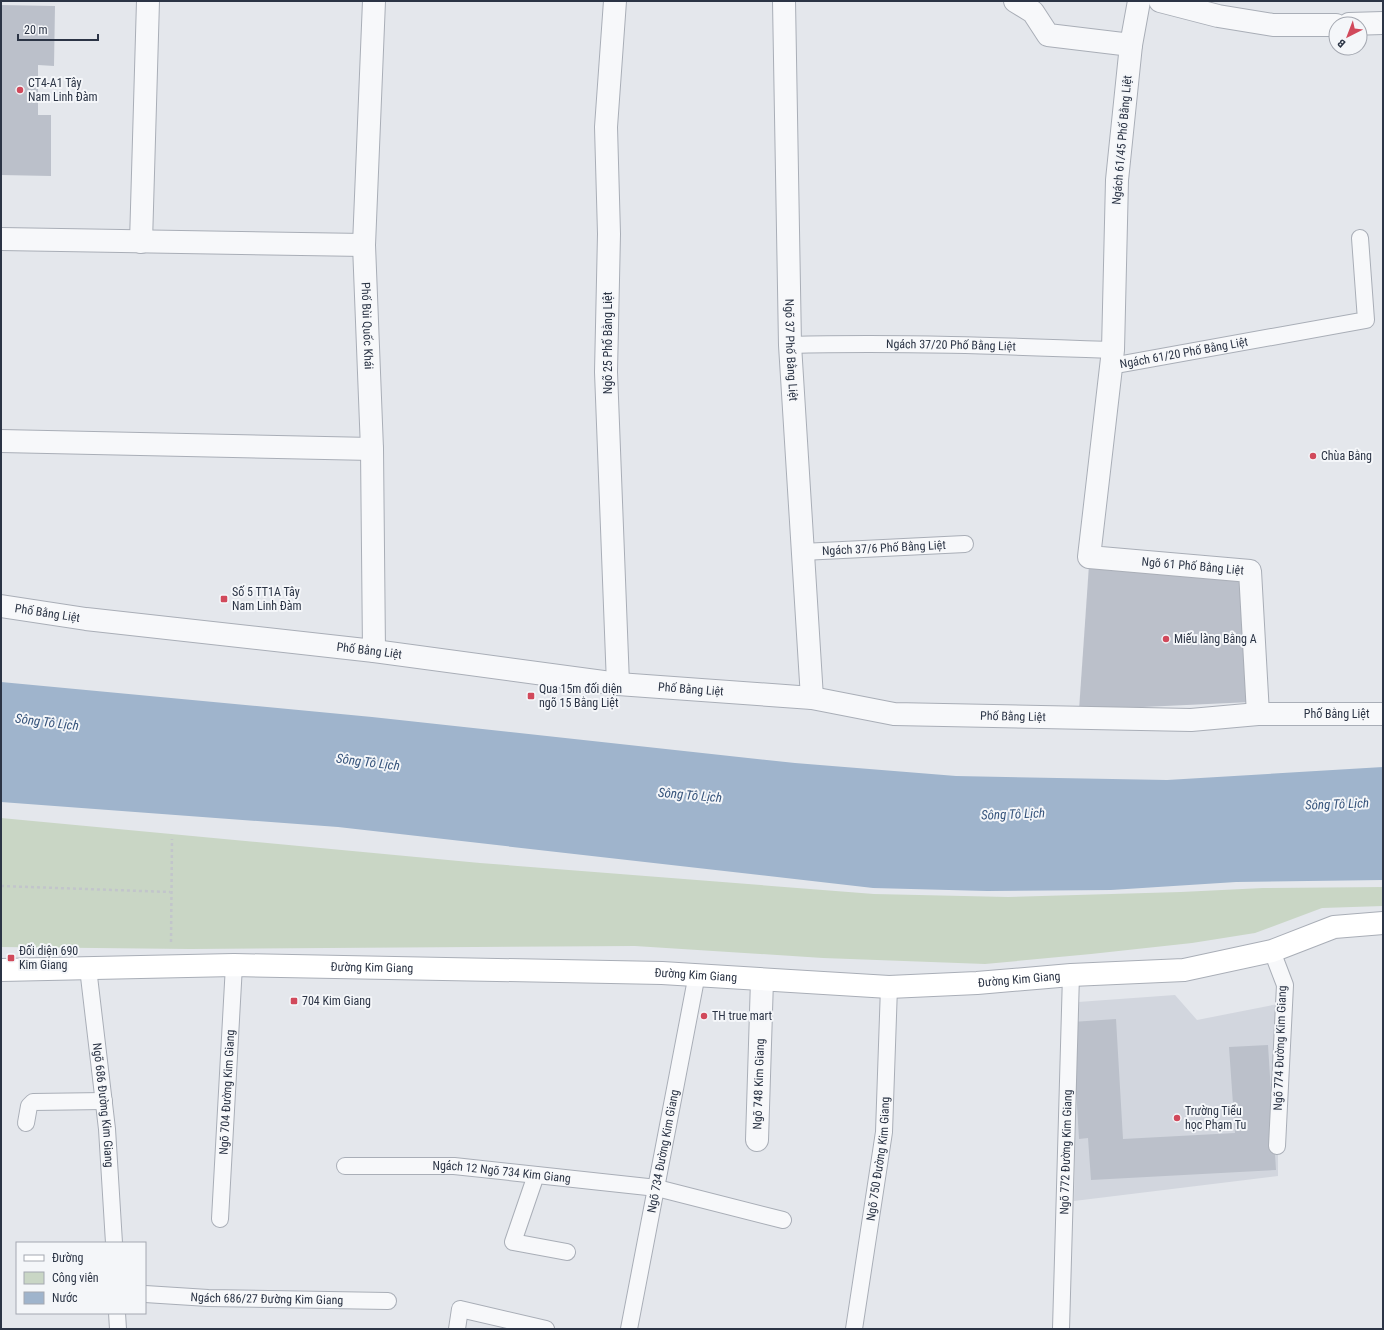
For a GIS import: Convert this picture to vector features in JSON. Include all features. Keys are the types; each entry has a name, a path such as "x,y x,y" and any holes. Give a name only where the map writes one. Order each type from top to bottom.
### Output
{"main road":[{"name":"Đường Kim Giang","path":"1,970 234,965 697,974 762,980 889,987 977,983 1071,975 1184,970 1272,951 1334,927 1383,923"}],"street":[{"path":"141,242 148,1"},
{"name":"Phố Bùi Quốc Khái","path":"374,1 364,245 372,449 374,651"},
{"name":"Ngõ 25 Phố Bằng Liệt","path":"615,1 606,127 609,234 606,372 618,684"},
{"name":"Ngõ 37 Phố Bằng Liệt","path":"784,1 790,345 812,698"},
{"path":"1015,1 1033,12 1048,35 1131,45"},
{"name":"Ngách 61/45 Phố Bằng Liệt","path":"1112,358 1117,180 1131,45 1139,1"},
{"path":"1160,1 1218,16 1273,25 1328,24"},
{"path":"1368,23 1383,23"},
{"path":"1,239 364,245"},
{"name":"Ngách 61/20 Phố Bằng Liệt","path":"1089,557 1112,358"},
{"path":"1,441 372,449"},
{"name":"Ngõ 61 Phố Bằng Liệt","path":"1089,557 1250,571 1258,714"},
{"name":"Phố Bằng Liệt","path":"1,606 86,619 374,651 618,684 812,698 894,714 1191,720 1258,714 1383,714"},
{"name":"Ngõ 748 Kim Giang","path":"757,1140 762,980"}],"lane":[{"name":"Ngách 61/20 Phố Bằng Liệt","path":"1112,358 1366,320 1360,238"},
{"name":"Ngách 37/20 Phố Bằng Liệt","path":"790,345 850,344 968,347 991,345 1112,358"},
{"name":"Ngách 37/6 Phố Bằng Liệt","path":"802,552 965,544"},
{"name":"Ngõ 774 Đường Kim Giang","path":"1272,951 1285,986 1277,1146"},
{"name":"Ngõ 704 Đường Kim Giang","path":"220,1218 234,965"},
{"name":"Ngõ 686 Đường Kim Giang","path":"88,968 104,1101 114,1242"},
{"name":"Ngõ 734 Đường Kim Giang","path":"629,1329 697,974"},
{"name":"Ngõ 772 Đường Kim Giang","path":"1061,1329 1071,975"},
{"name":"Ngõ 750 Đường Kim Giang","path":"854,1329 884,1132 889,987"},
{"path":"26,1123 29,1106 32,1102 104,1101"},
{"name":"Ngách 12 Ngõ 734 Kim Giang","path":"345,1166 454,1166 657,1188 783,1220"},
{"path":"536,1175 513,1242 567,1252"},
{"name":"Ngách 686/27 Đường Kim Giang","path":"146,1294 208,1298 388,1300"},
{"path":"457,1329 460,1308 546,1329"},
{"path":"117,1314 118,1329"}],"path":[{"path":"171,943 170,892 172,838"},
{"path":"1,886 170,892"}],"shaded area":[{"name":"Trường Tiểu học Phạm Tu","path":"1175,995 1197,1020 1278,1004 1278,1176 1074,1201 1078,1002"}],"green space":[{"path":"1,818 480,863 874,894 1008,897 1263,888 1383,887 1383,906 1322,908 1255,933 1192,943 985,964 823,958 635,946 190,949 1,947"}],"water":[{"name":"Sông Tô Lịch","path":"1,682 372,717 795,763 956,776 1167,780 1383,767 1383,880 1236,882 1111,890 987,891 873,888 338,827 1,802"}],"building":[{"name":"CT4-A1 Tây Nam Linh Đàm","path":"1,5 55,6 54,66 38,65 38,115 51,115 51,176 1,175"},
{"name":"Miếu làng Bằng A","path":"1089,565 1244,577 1251,702 1079,710"},
{"path":"1116,1019 1123,1139 1235,1133 1229,1047 1268,1045 1276,1170 1091,1180 1088,1138 1079,1139 1072,1022"}],"place":[{"name":"CT4-A1 Tây Nam Linh Đàm","path":"20,90"},
{"name":"Chùa Bằng","path":"1313,456"},
{"name":"Số 5 TT1A Tây Nam Linh Đàm","path":"224,599"},
{"name":"Miếu làng Bằng A","path":"1166,639"},
{"name":"Qua 15m đối diện ngõ 15 Bằng Liệt","path":"531,696"},
{"name":"Đối diện 690 Kim Giang","path":"11,958"},
{"name":"704 Kim Giang","path":"294,1001"},
{"name":"TH true mart","path":"704,1016"},
{"name":"Trường Tiểu học Phạm Tu","path":"1177,1118"}]}
